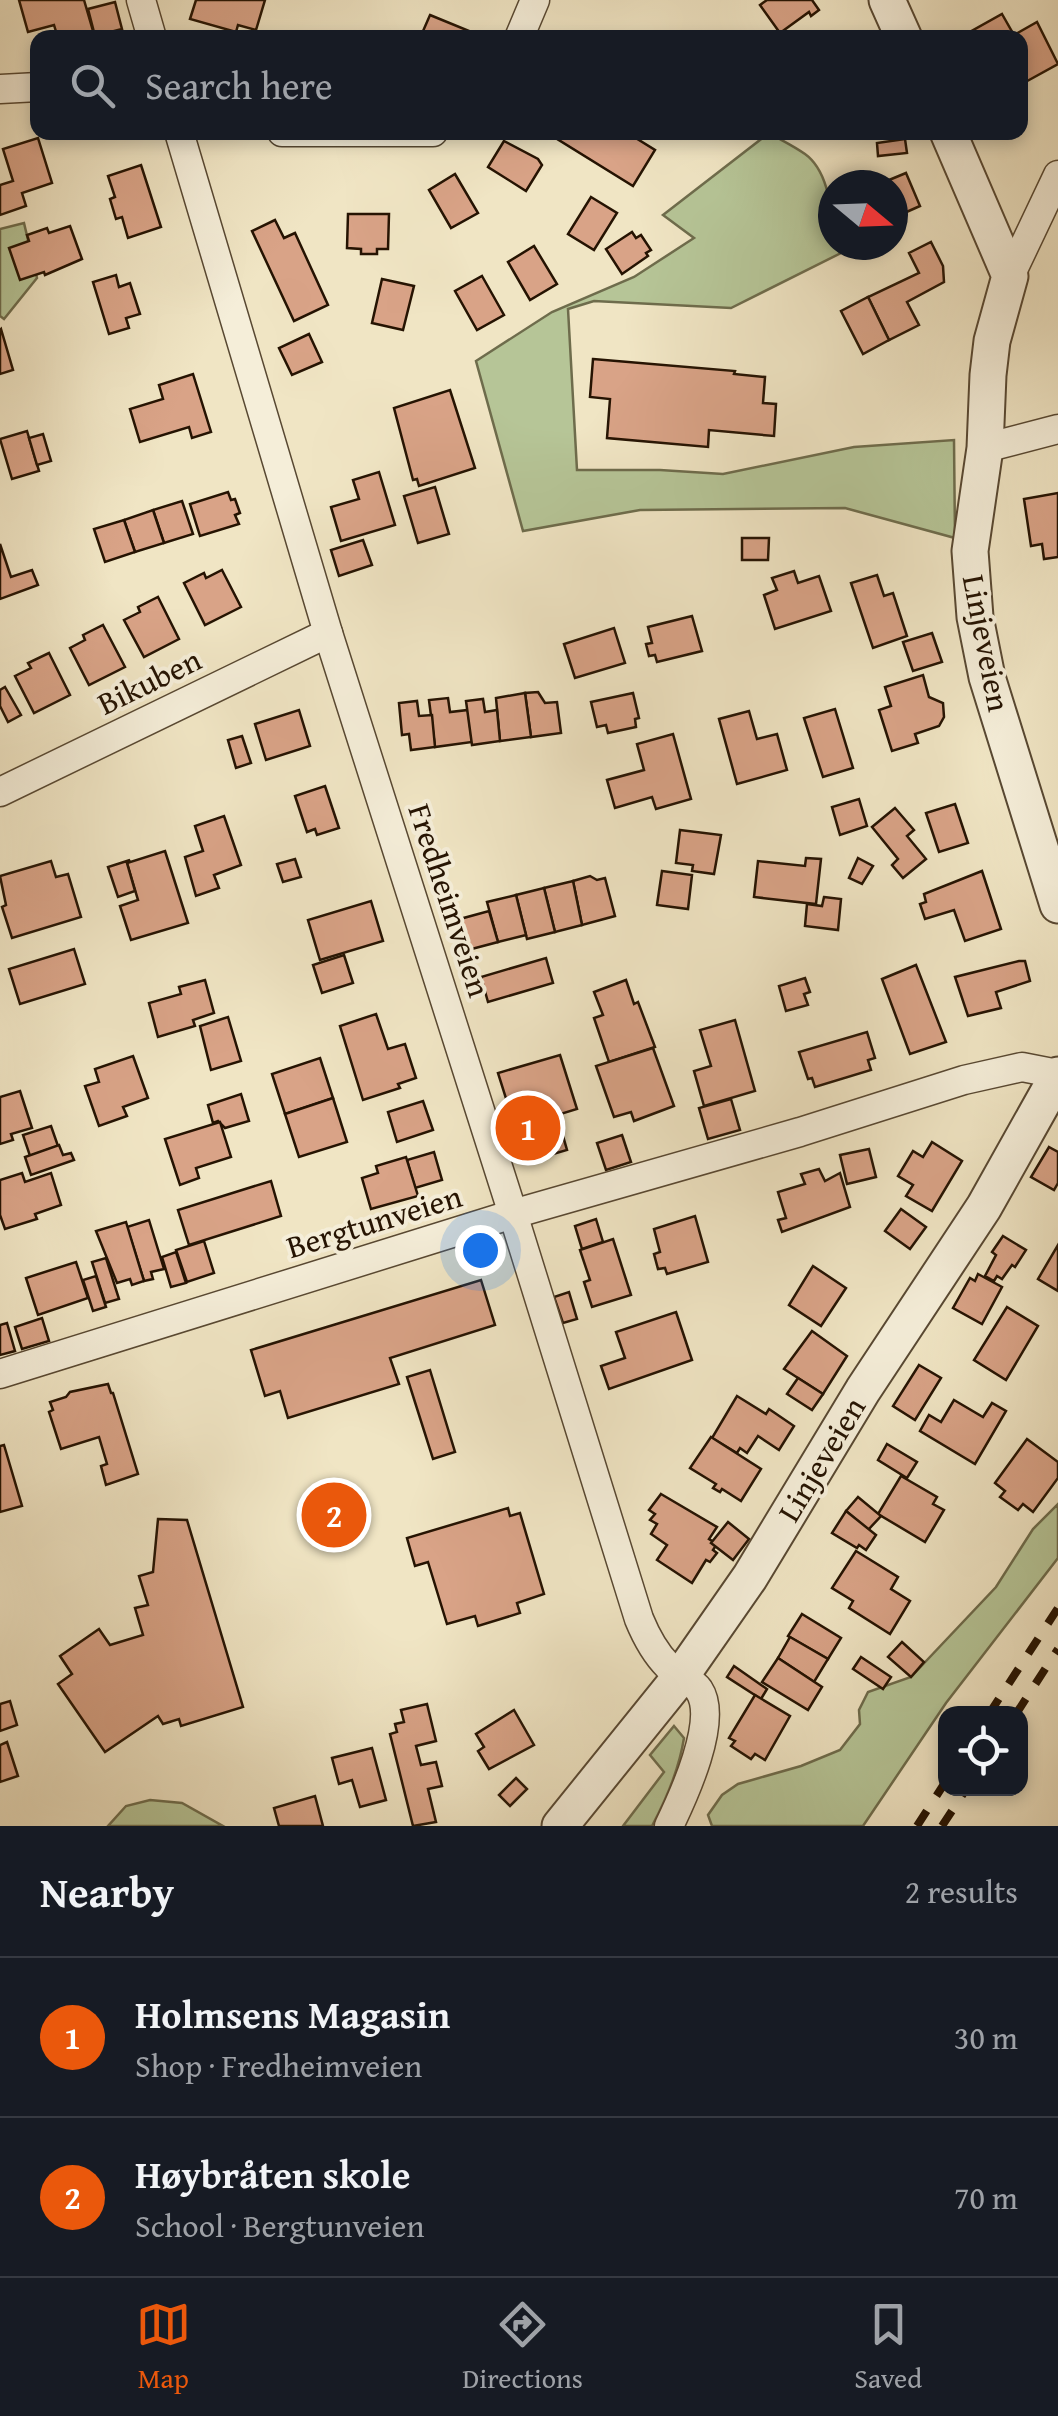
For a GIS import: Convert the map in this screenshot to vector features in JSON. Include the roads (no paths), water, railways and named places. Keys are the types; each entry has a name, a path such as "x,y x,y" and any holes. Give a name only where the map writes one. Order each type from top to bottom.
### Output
{"street":[{"path":"141,0 150,30"},
{"path":"522,30 535,0"},
{"path":"887,0 900,30"},
{"path":"0,89 30,87"},
{"name":"Fredheimveien","path":"181,140 328,634 514,1214 638,1619 655,1651 698,1688 702,1698 703,1732 670,1826"},
{"path":"951,140 1010,276"},
{"path":"1010,276 1058,174"},
{"name":"Linjeveien","path":"1010,276 992,341 985,448 970,551 974,616 987,677 1058,905"},
{"path":"985,448 1058,430"},
{"name":"Bikuben","path":"0,792 328,634"},
{"name":"Bergtunveien","path":"0,1374 514,1214 980,1076 1022,1067 1058,1074"},
{"name":"Linjeveien","path":"560,1826 681,1676 750,1577 863,1390 984,1207 1058,1074"}],"railway":[{"path":"994,1706 1058,1608"},
{"path":"1021,1706 1058,1649"},
{"path":"917,1826 938,1793"},
{"path":"942,1826 962,1796"}],"place":[{"name":"Holmsens Magasin","path":"528,1128"},
{"name":"Høybråten skole","path":"334,1515"}]}
